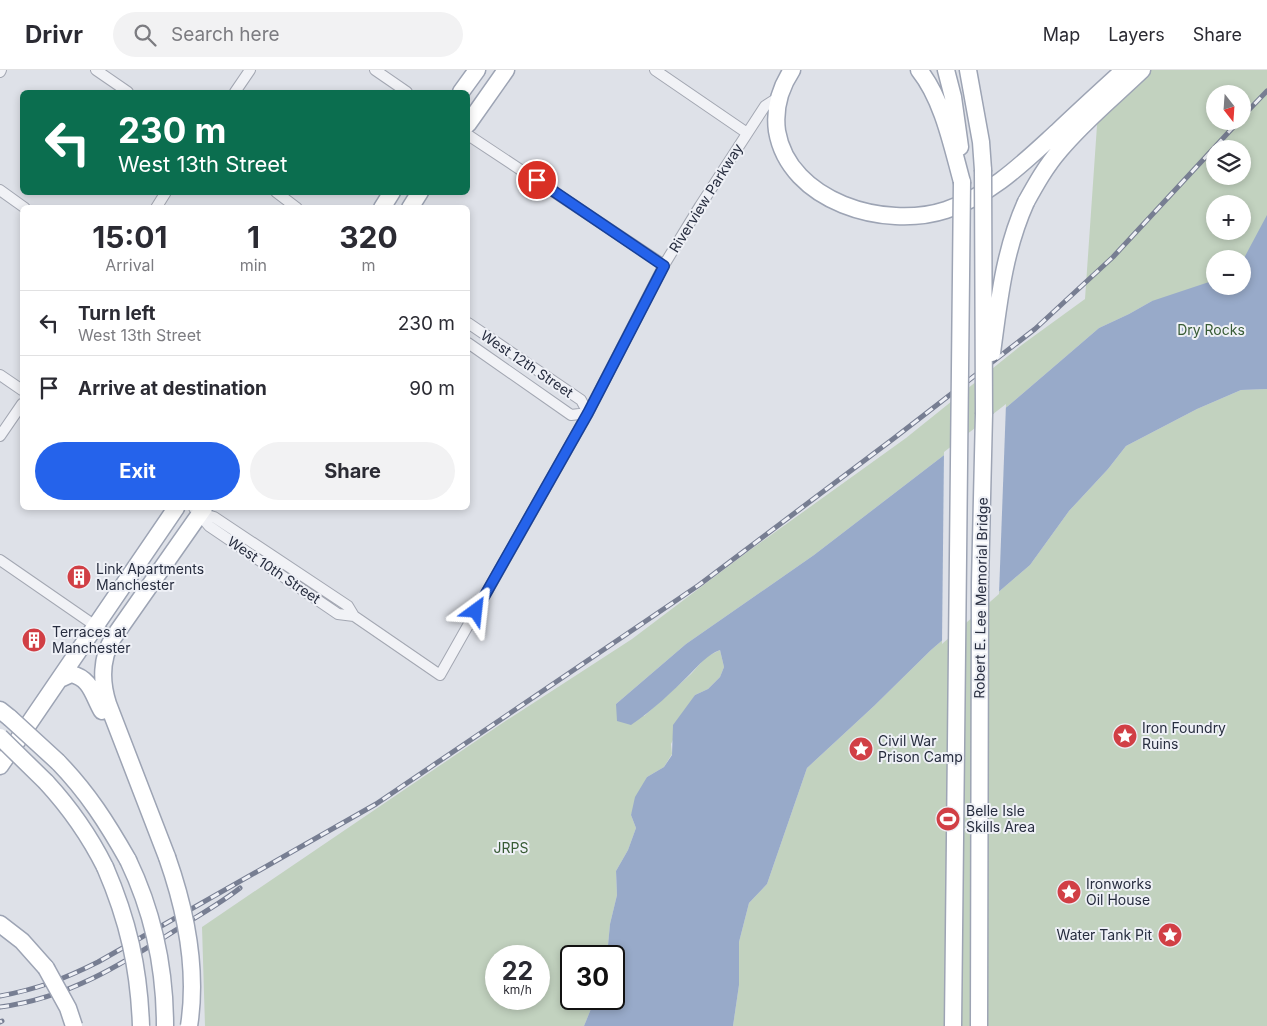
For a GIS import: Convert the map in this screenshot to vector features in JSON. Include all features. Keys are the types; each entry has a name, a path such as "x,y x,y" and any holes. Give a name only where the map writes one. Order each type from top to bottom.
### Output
{"main road":[{"path":"462,90 477,70"},
{"path":"470,121 506,70"},
{"path":"792,70 783,85 779,98 776,125 779,140 787,160 801,177 832,199 856,209 880,215 916,216 946,210 969,201 994,186 1019,167 1124,70"},
{"path":"919,70 937,102 962,182"},
{"path":"946,70 953,97 959,136 962,182"},
{"name":"Robert E. Lee Memorial Bridge","path":"968,70 980,134 983,170 984,414 980,583 979,1026"},
{"path":"984,414 1006,255 1026,202 1039,179 1059,151 1080,128 1142,70"},
{"name":"Robert E. Lee Memorial Bridge","path":"953,1026 962,182"},
{"path":"0,766 175,510"},
{"path":"189,1026 192,981 189,941 177,885 108,704 104,683 106,655 113,638 198,510"},
{"path":"60,679 71,674 82,678 89,684 100,708 127,754"},
{"path":"5,714 58,762 78,783 104,817 128,860 145,901 158,947 164,996 165,1026"},
{"path":"0,737 69,807 105,866 122,909 132,944 139,985 141,1026"},
{"path":"1,925 22,941 46,968 68,1008 74,1026"}],"street":[{"path":"96,70 125,90"},
{"path":"236,90 250,70"},
{"path":"375,70 404,90"},
{"path":"655,70 747,133"},
{"name":"Riverview Parkway","path":"440,675 588,413 664,266 765,106 779,98"},
{"path":"470,136 664,266"},
{"path":"0,190 21,205"},
{"path":"280,195 293,205"},
{"name":"West 12th Street","path":"470,324 580,400 588,413 571,414 470,344"},
{"path":"0,375 20,389"},
{"path":"0,436 20,407"},
{"name":"West 10th Street","path":"200,510 210,526 338,614 354,616 440,675"},
{"path":"0,560 113,638"}],"green space":[{"name":"JRPS","path":"1142,70 1267,70 1267,366 1152,301 1099,328 1008,406 814,555 686,644 616,704 644,716 691,674 706,657 720,650 724,667 720,677 708,689 695,695 671,744 672,754 664,767 647,777 631,815 636,828 628,850 616,871 617,895 610,924 608,945 560,945 560,1010 591,1010 584,1026 205,1026 202,927 504,722 632,639 746,553 906,438 1023,344 1085,299 1098,111"},
{"path":"1267,389 1267,1026 733,1026 739,985 739,942 749,903 767,884 807,768 931,650 1030,565 1069,511 1108,469 1126,446 1197,409 1241,390"}],"water":[{"path":"1267,215 1267,389 1241,390 1197,409 1126,446 1108,469 1069,511 1030,565 931,650 807,768 767,884 749,903 739,942 739,985 733,1026 584,1026 591,1010 625,1010 625,945 608,945 610,924 617,895 616,871 628,850 636,828 631,815 635,797 647,777 664,767 672,755 673,725 695,695 708,689 720,677 724,667 720,650 711,654 662,701 631,725 617,721 616,704 686,644 814,555 1008,406 1099,328 1152,301 1206,283 1206,295 1251,295 1251,250 1248,250"}],"pier":[{"path":"1006,404 999,594 942,644 944,452"}],"railway":[{"path":"1251,108 1267,91"},
{"path":"0,996 51,983 98,962 376,804 699,585 1035,329 1113,257 1231,130"},
{"path":"0,1007 49,996 94,978 158,941 240,888"}],"place":[{"name":"Link Apartments Manchester","path":"79,577"},
{"name":"Terraces at Manchester","path":"34,640"},
{"name":"Iron Foundry Ruins","path":"1125,736"},
{"name":"Civil War Prison Camp","path":"861,749"},
{"name":"Belle Isle Skills Area","path":"948,819"},
{"name":"Ironworks Oil House","path":"1069,892"},
{"name":"Water Tank Pit","path":"1170,935"}],"route":[{"path":"476,611 588,413 664,266 537,180"}],"park label":[{"name":"Dry Rocks","path":"1211,330"}]}
